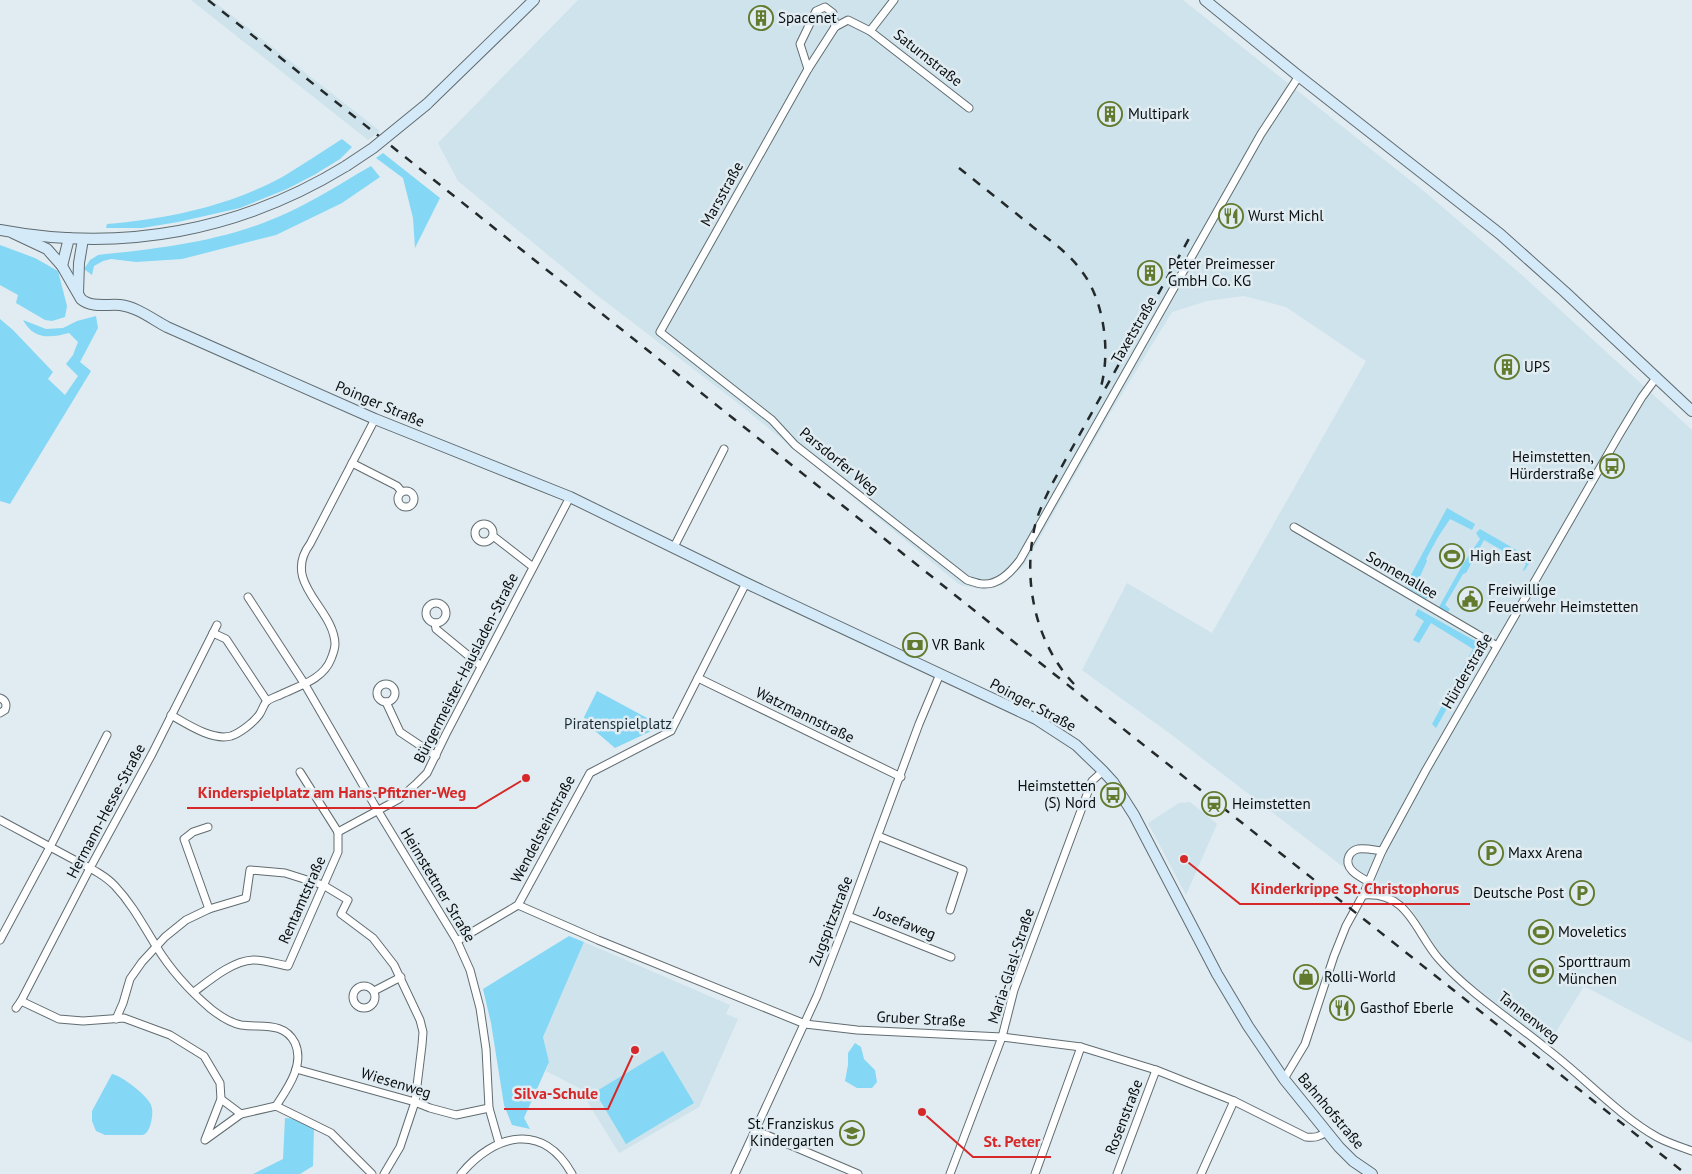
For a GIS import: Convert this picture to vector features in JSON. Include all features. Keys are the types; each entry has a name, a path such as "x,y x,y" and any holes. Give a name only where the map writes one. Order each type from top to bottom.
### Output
{"street":[{"path":"0,230 13,233 83,239 148,236 218,223 291,197 346,166 380,142 427,104 534,0"},
{"path":"808,69 800,44 816,11 825,7 833,13 835,27 848,20 870,31 894,0"},
{"path":"1205,0 1500,234 1692,411"},
{"name":"Marsstraße","path":"660,332 808,69 835,27"},
{"name":"Saturnstraße","path":"870,31 969,108"},
{"name":"Taxetstraße","path":"982,585 996,582 1010,572 1020,560 1261,134 1299,76"},
{"name":"Poinger Straße","path":"13,233 47,249 62,266 81,299 89,304 122,305 138,310 167,327 375,419 570,497 1036,719 1054,730 1076,745 1103,770 1134,815 1229,996 1284,1079"},
{"path":"62,266 69,238"},
{"path":"78,292 79,263 83,239"},
{"name":"Parsdorfer Weg","path":"660,332 772,420 795,445 822,467 966,580 982,585"},
{"name":"Hürderstraße","path":"1363,895 1382,851 1426,770 1619,435 1656,378"},
{"path":"171,715 213,735 231,736 259,716 267,701 320,676 330,662 336,646 333,631 303,578 300,567 304,552 310,544 375,419"},
{"path":"674,547 724,449"},
{"path":"352,463 398,486 402,492"},
{"name":"Bürgermeister-Hausladen-Straße","path":"338,832 399,799 427,773 570,497"},
{"name":"Sonnenallee","path":"1294,528 1497,646"},
{"path":"493,536 533,567"},
{"name":"Wendelsteinstraße","path":"457,941 518,905 590,772 671,731 746,582"},
{"name":"Heimstettner Straße","path":"248,596 304,683 378,811 457,941 470,970 480,1008 486,1050 489,1108 499,1143"},
{"path":"435,623 436,630 481,666"},
{"name":"Hermann-Hesse-Straße","path":"116,1019 84,1021 58,1019 19,1004 152,754 217,625"},
{"path":"213,634 226,639 267,701"},
{"name":"Zugspitzstraße","path":"736,1174 805,1024 940,674"},
{"name":"Watzmannstraße","path":"698,678 900,777"},
{"path":"0,698 4,700 6,705 5,710 0,713"},
{"path":"386,702 400,732 436,756"},
{"path":"0,940 107,735"},
{"name":"Maria-Glasl-Straße","path":"950,1174 1002,1037 1014,990 1092,781 1103,770"},
{"path":"300,772 338,832"},
{"path":"0,820 90,868 110,882 128,900 165,959 212,1009 230,1021 241,1025 276,1027 288,1033 296,1044 298,1056 296,1069 287,1089 276,1106"},
{"path":"208,827 193,832 184,839 208,909"},
{"name":"Rentamtstraße","path":"194,992 233,966 244,961 260,961 288,966 338,852 338,832"},
{"path":"878,836 963,870 950,910"},
{"path":"1368,882 1355,874 1349,864 1349,857 1358,850 1382,851"},
{"path":"116,1019 130,979 142,962 172,931 186,920 208,909 246,898 250,870 285,872 323,885 348,900 341,914 373,938 394,965 420,1020 423,1032 415,1102 400,1147 384,1174"},
{"name":"Tannenweg","path":"1363,895 1372,894 1386,898 1404,908 1438,958 1458,978 1549,1050 1636,1123 1658,1137 1692,1152"},
{"name":"Bahnhofstraße","path":"1363,895 1346,926 1334,956 1305,1044 1284,1079 1326,1132 1352,1161 1372,1174"},
{"name":"Gruber Straße","path":"518,905 805,1024 857,1030 1002,1037 1081,1047 1156,1070 1234,1101 1306,1137 1314,1138 1326,1132"},
{"name":"Josefaweg","path":"848,916 951,957"},
{"path":"374,991 401,977"},
{"path":"116,1019 124,1018 170,1034 204,1056 220,1083 221,1099 204,1140 241,1114 276,1106 331,1133 372,1174"},
{"path":"1035,1174 1081,1047"},
{"name":"Wiesenweg","path":"296,1069 456,1115 489,1108"},
{"name":"Rosenstraße","path":"1117,1174 1156,1070"},
{"path":"221,1099 241,1114"},
{"path":"1201,1174 1234,1101"},
{"path":"756,1130 858,1174"},
{"path":"461,1174 478,1156 499,1143 519,1139 542,1142 556,1153 572,1174"},
{"path":"1352,1161 1355,1174"}],"shaded area":[{"path":"191,0 212,0 380,131 368,140"},
{"path":"578,0 1183,0 1426,193 1523,276 1692,430 1692,1043 1584,986 1548,1045 1460,977 1442,958 1410,907 1386,894 1373,890 1172,735 1082,670 1127,583 1212,633 1366,361 1286,307 1244,296 1207,301 1172,312 1109,415 1025,564 1003,585 980,589 960,585 739,404 593,292 458,181 438,143"},
{"path":"1190,802 1217,824 1186,895 1148,823 1179,803"},
{"path":"584,942 730,1005 726,1014 738,1019 699,1107 619,1153 579,1088 546,1071 549,1062 543,1037"}],"green space":[{"path":"342,139 352,147 340,159 287,189 240,208 142,228 106,228 107,224 175,215 242,195 284,176"},
{"path":"383,153 440,198 415,248 413,218 403,178 376,158"},
{"path":"371,166 380,177 342,203 276,235 182,259 136,262 111,259 94,266 92,275 84,269 90,260 98,255 161,248 223,236 263,223 305,204"},
{"path":"0,245 35,258 58,271 67,306 65,317 52,321 45,320 16,303 18,295 0,285"},
{"path":"96,316 98,328 80,362 91,371 10,504 0,501 0,319 53,372 48,379 65,395 78,376 66,364 73,355 78,342 69,333 55,336 37,334 27,327 23,320 46,329 63,328 77,321"},
{"path":"1447,508 1475,524 1472,530 1450,519 1438,537 1426,559 1427,561 1416,585 1430,594 1426,599 1405,586"},
{"path":"1480,529 1532,559 1524,571 1526,564 1484,540 1466,573 1463,574 1445,605 1450,609 1448,612 1439,607 1463,564 1480,539 1476,533"},
{"path":"1418,609 1477,642 1481,648 1436,728 1432,724 1473,649 1431,623 1419,643 1413,640 1424,621 1415,615"},
{"name":"Piratenspielplatz","path":"597,691 662,726 615,748 587,724 584,717"},
{"path":"569,936 584,942 543,1037 549,1062 524,1118 530,1129 512,1125 504,1105 491,1023 483,989"},
{"path":"855,1043 861,1047 864,1059 875,1070 877,1082 872,1088 857,1088 845,1081 848,1053"},
{"path":"663,1051 694,1103 626,1144 595,1092"},
{"path":"112,1074 132,1085 150,1103 152,1111 150,1126 143,1135 105,1135 96,1131 92,1121 92,1111"},
{"path":"285,1118 298,1119 314,1126 313,1166 300,1174 253,1174 283,1159"}],"railway":[{"path":"208,0 1088,701 1686,1174"},
{"path":"959,168 1060,248 1083,273 1096,299 1104,330 1105,361 1100,390"},
{"path":"1074,684 1050,651 1036,612 1030,571 1035,524 1052,484 1191,235"}],"place":[{"name":"Spacenet","path":"761,18"},
{"name":"Multipark","path":"1110,114"},
{"name":"Wurst Michl","path":"1231,216"},
{"name":"Peter Preimesser GmbH Co. KG","path":"1150,273"},
{"name":"UPS","path":"1507,367"},
{"name":"Heimstetten, Hürderstraße","path":"1612,466"},
{"name":"High East","path":"1452,556"},
{"name":"Freiwillige Feuerwehr Heimstetten","path":"1470,599"},
{"name":"VR Bank","path":"915,645"},
{"name":"Kinderspielplatz am Hans-Pfitzner-Weg","path":"526,778"},
{"name":"Heimstetten (S) Nord","path":"1113,795"},
{"name":"Heimstetten","path":"1214,804"},
{"name":"Maxx Arena","path":"1491,853"},
{"name":"Kinderkrippe St. Christophorus","path":"1184,859"},
{"name":"Deutsche Post","path":"1582,893"},
{"name":"Moveletics","path":"1541,932"},
{"name":"Sporttraum München","path":"1541,971"},
{"name":"Rolli-World","path":"1306,977"},
{"name":"Gasthof Eberle","path":"1342,1008"},
{"name":"Silva-Schule","path":"635,1050"},
{"name":"St. Peter","path":"922,1112"},
{"name":"St. Franziskus Kindergarten","path":"852,1133"}]}
